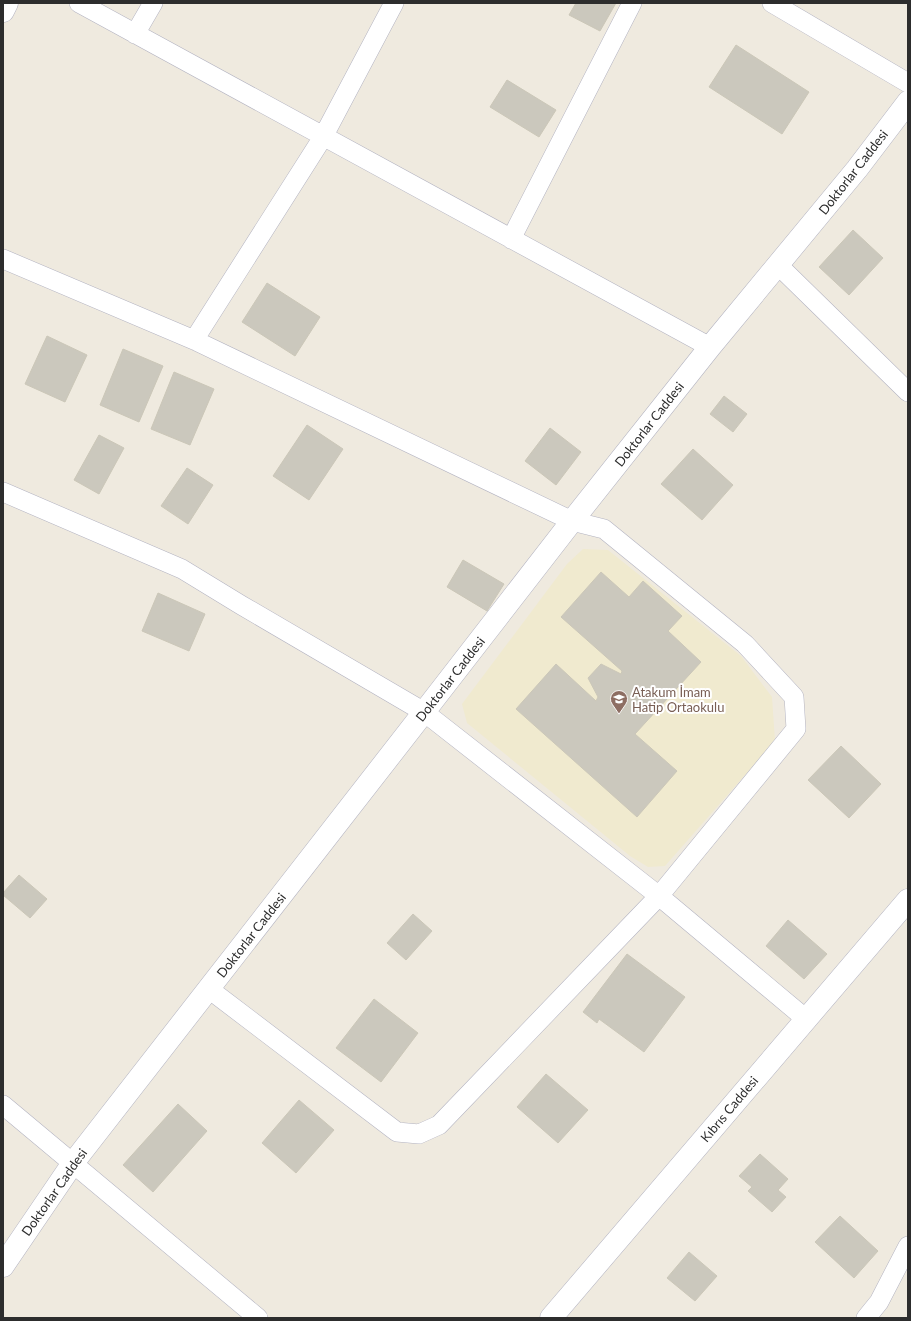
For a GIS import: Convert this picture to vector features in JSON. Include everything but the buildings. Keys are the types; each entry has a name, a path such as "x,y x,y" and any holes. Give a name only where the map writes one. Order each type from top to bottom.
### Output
{"street":[{"path":"3,10 7,3"},
{"path":"79,3 710,348"},
{"path":"135,34 153,3"},
{"path":"194,340 323,137 394,3"},
{"path":"511,239 632,3"},
{"path":"772,3 908,83"},
{"name":"Doktorlar Caddesi","path":"3,1266 74,1163 572,521 907,105"},
{"path":"3,259 194,340 572,521 604,529 745,644 794,697 796,729 659,896 439,1125 419,1134 397,1132 209,989"},
{"path":"778,265 908,392"},
{"path":"3,492 182,569 424,712 659,896 806,1019"},
{"name":"Kıbrıs Caddesi","path":"550,1318 908,900"},
{"path":"3,1105 258,1318"},
{"path":"866,1318 879,1302 908,1246"}],"shaded area":[{"name":"Atakum İmam Hatip Ortaokulu","path":"583,549 608,550 741,656 772,697 775,741 665,866 648,867 630,856 467,723 462,704 567,564"}],"place":[{"name":"Atakum İmam Hatip Ortaokulu","path":"619,714"}]}
